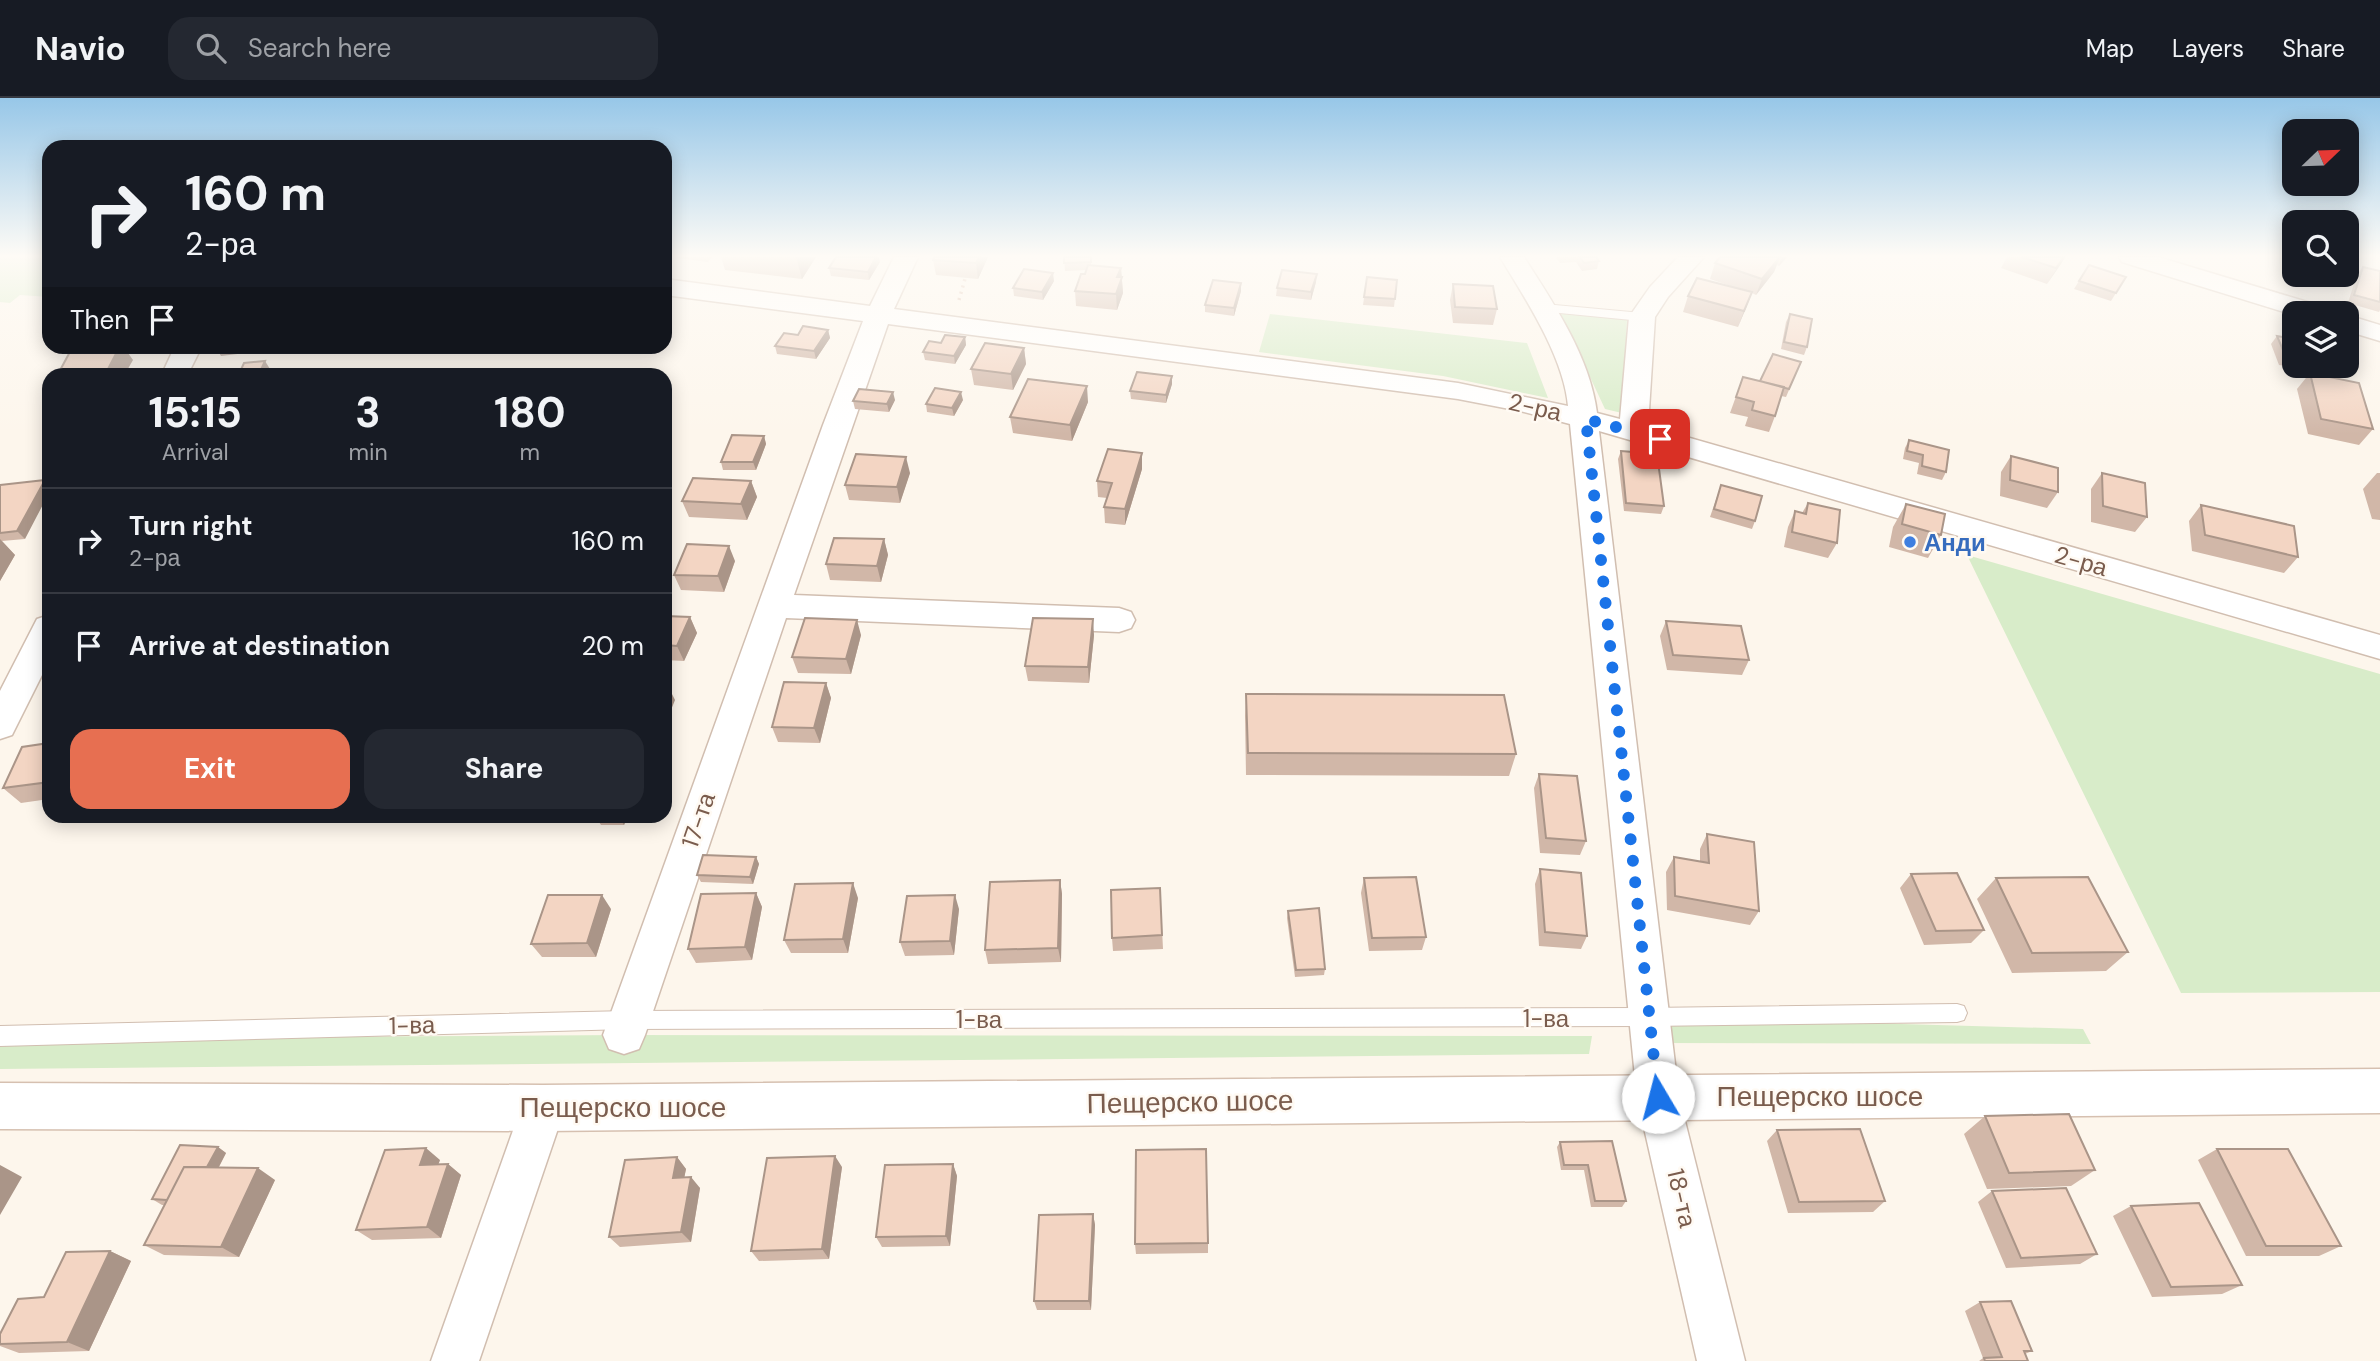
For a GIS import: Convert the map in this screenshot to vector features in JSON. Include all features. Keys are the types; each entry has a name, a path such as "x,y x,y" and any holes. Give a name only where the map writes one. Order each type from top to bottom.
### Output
{"main road":[{"name":"Пещерско шосе","path":"0,1106 542,1108 2380,1091"}],"street":[{"name":"17-та","path":"626,1028 878,316"},
{"name":"2-ра","path":"894,316 1458,391 1520,402 1633,431 2380,647"},
{"name":"18-та","path":"1548,316 1570,362 1586,419 1658,1097 1721,1361"},
{"path":"1633,431 1642,317"},
{"path":"2359,327 2380,333"},
{"path":"774,606 1119,620"},
{"path":"0,725 42,641"},
{"path":"455,1361 542,1108"}],"lane":[{"path":"1630,316 1642,317"},
{"name":"1-ва","path":"0,1036 1958,1013"}],"green space":[{"path":"1269,316 1527,343 1548,398 1443,376 1259,352"},
{"path":"1561,316 1627,320 1622,413 1605,409"},
{"path":"1967,555 2380,674 2380,992 2181,993"},
{"path":"1648,1017 2083,1029 2091,1044 1651,1043"},
{"path":"624,1035 1592,1036 1589,1054 0,1069 0,1039"}],"building":[{"path":"1790,316 1812,319 1807,347 1784,342"},
{"path":"803,326 828,330 814,351 775,346 784,333 798,335"},
{"path":"945,335 965,337 954,356 923,352 929,341 941,343"},
{"path":"985,343 1024,348 1011,374 971,369"},
{"path":"69,354 116,354 109,368 61,368"},
{"path":"1773,354 1801,362 1789,389 1760,381"},
{"path":"265,361 262,368 242,368 244,363"},
{"path":"1137,372 1172,376 1166,395 1130,391"},
{"path":"1743,377 1784,387 1775,416 1752,410 1754,402 1736,397"},
{"path":"2311,378 2334,378 2359,383 2373,429 2321,419"},
{"path":"1028,379 1087,386 1070,425 1010,417"},
{"path":"935,388 961,392 952,408 926,404"},
{"path":"859,389 893,392 887,404 853,401"},
{"path":"732,435 764,436 753,462 721,462"},
{"path":"1909,440 1949,450 1946,472 1922,466 1923,455 1907,451"},
{"path":"1108,449 1142,453 1125,509 1104,507 1112,483 1097,481"},
{"path":"1621,451 1657,454 1664,506 1626,503"},
{"path":"856,454 906,457 897,487 845,485"},
{"path":"2011,456 2058,468 2058,492 2010,480"},
{"path":"2102,473 2145,483 2147,517 2103,506"},
{"path":"693,478 751,481 741,504 682,501"},
{"path":"42,480 42,485 17,531 0,533 0,485"},
{"path":"1721,485 1762,496 1755,521 1714,509"},
{"path":"1808,503 1840,510 1837,543 1792,532 1795,511 1806,514"},
{"path":"1906,504 1945,514 1941,535 1902,524"},
{"path":"2201,505 2294,526 2298,557 2205,535"},
{"path":"834,538 884,539 877,566 826,564"},
{"path":"687,544 729,546 718,576 674,575"},
{"path":"672,616 690,617 677,646 672,646"},
{"path":"805,618 857,620 846,659 792,657"},
{"path":"1033,618 1093,619 1088,667 1025,666"},
{"path":"1666,621 1741,626 1749,660 1673,655"},
{"path":"784,682 826,683 814,728 772,727"},
{"path":"1246,694 1504,695 1516,754 1248,753"},
{"path":"42,744 42,783 3,788 22,747"},
{"path":"1539,774 1577,776 1586,841 1546,838"},
{"path":"1707,834 1754,842 1759,911 1675,896 1674,857 1709,863"},
{"path":"703,855 756,857 750,877 697,875"},
{"path":"1540,869 1581,873 1587,936 1545,932"},
{"path":"1957,873 1984,930 1936,931 1911,874"},
{"path":"1416,877 1426,937 1372,938 1364,878"},
{"path":"2088,877 2128,952 2032,953 1996,878"},
{"path":"1060,880 1058,948 985,950 990,882"},
{"path":"853,883 843,939 784,940 795,884"},
{"path":"1160,888 1162,935 1112,938 1111,890"},
{"path":"756,893 745,947 688,949 701,894"},
{"path":"548,895 602,895 587,943 531,944"},
{"path":"955,895 950,941 900,942 907,896"},
{"path":"1319,908 1325,969 1296,970 1288,911"},
{"path":"2069,1114 2095,1170 2009,1173 1985,1116"},
{"path":"1860,1129 1885,1201 1799,1202 1777,1130"},
{"path":"1612,1141 1626,1201 1595,1201 1588,1165 1564,1165 1560,1142"},
{"path":"180,1145 218,1147 207,1167 184,1167 167,1200 152,1199"},
{"path":"426,1148 420,1165 448,1164 427,1227 356,1230 385,1150"},
{"path":"1206,1149 1208,1243 1135,1244 1136,1150"},
{"path":"2217,1149 2288,1149 2341,1246 2266,1246"},
{"path":"835,1156 822,1249 751,1251 767,1158"},
{"path":"677,1157 673,1178 691,1177 681,1232 609,1237 625,1160"},
{"path":"953,1164 946,1236 876,1237 885,1165"},
{"path":"184,1167 258,1168 221,1247 144,1245"},
{"path":"2066,1188 2097,1254 2021,1258 1992,1191"},
{"path":"2199,1203 2242,1285 2171,1287 2131,1206"},
{"path":"1093,1214 1089,1301 1034,1301 1039,1215"},
{"path":"110,1251 67,1342 0,1344 0,1334 18,1299 44,1297 66,1252"},
{"path":"2011,1301 2032,1351 2024,1351 2028,1361 1985,1361 1984,1358 2002,1357 1980,1302"}],"place":[{"name":"Анди","path":"1910,542"}],"route":[{"path":"1658,1097 1586,419 1660,439"}]}
